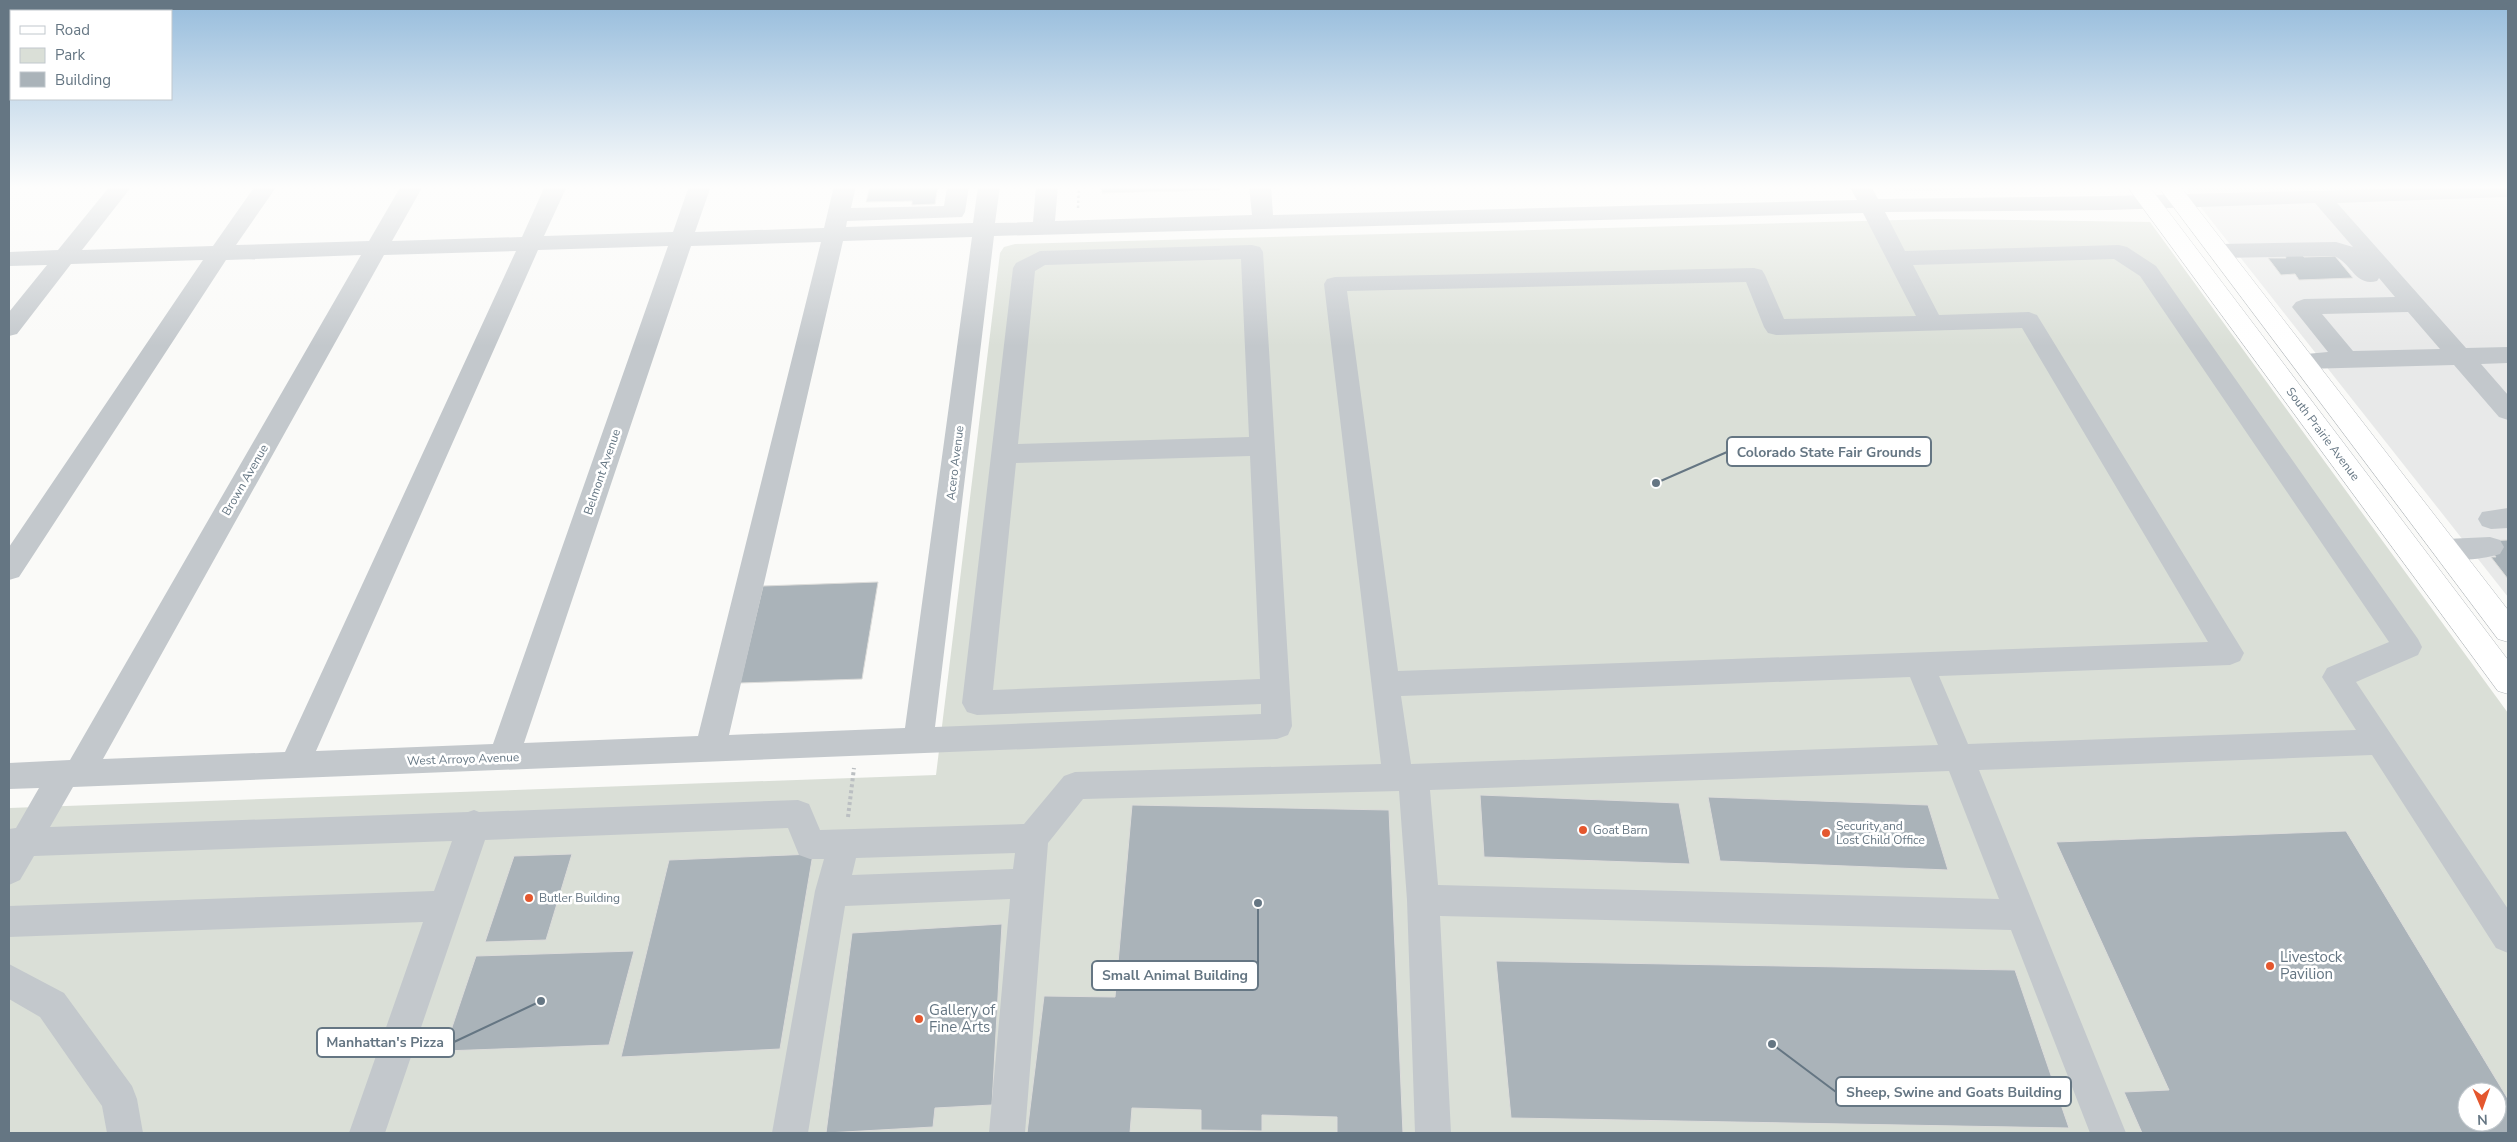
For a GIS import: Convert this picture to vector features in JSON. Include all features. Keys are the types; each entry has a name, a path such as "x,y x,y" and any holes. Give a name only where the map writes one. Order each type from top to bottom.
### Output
{"main road":[{"name":"South Prairie Avenue","path":"2177,239 2508,682"},
{"path":"2210,239 2508,631"}],"street":[{"path":"9,328 78,239"},
{"path":"9,569 229,239"},
{"name":"Brown Avenue","path":"9,870 17,842 71,774 381,239"},
{"path":"294,765 532,239"},
{"path":"9,259 671,239"},
{"name":"Belmont Avenue","path":"504,758 680,239"},
{"path":"710,750 832,239"},
{"name":"Acero Avenue","path":"918,740 945,542 981,239"},
{"path":"1888,239 1932,323"},
{"path":"2354,239 2404,304"},
{"path":"2220,252 2251,240 2344,251 2353,257 2461,356 2508,411"},
{"path":"1252,252 1262,446 1275,691 977,703 1024,268 1040,258 1252,252"},
{"path":"1898,258 2119,252 2148,271 2408,647 2337,677 2508,938"},
{"path":"1385,684 2230,653 2029,320 1776,327 1754,275 1335,284 1385,684 1406,778 1423,900 1433,1133"},
{"path":"2347,360 2304,307 2404,304"},
{"path":"2304,362 2508,355"},
{"path":"1004,454 1262,446"},
{"path":"2446,549 2490,547"},
{"path":"1919,664 1959,758 2108,1133"},
{"name":"West Arroyo Avenue","path":"9,776 710,750 857,742 1277,726 1275,691"},
{"path":"1007,1133 1032,838 1075,786 1406,778 2380,742"},
{"path":"17,842 474,824 798,814 810,846 1032,838"},
{"path":"367,1133 474,824"},
{"path":"790,1133 831,891 844,844"},
{"path":"831,891 1028,884"},
{"path":"1423,900 2021,915"},
{"path":"9,922 446,906"},
{"path":"9,980 52,1005 119,1099 125,1133"}],"path":[{"path":"844,844 857,742"}],"shaded area":[{"path":"2226,239 2508,239 2508,597"}],"green space":[{"path":"1189,239 2163,239 2508,713 2508,1133 9,1133 9,808 936,775 1000,253 1004,247 1015,244"}],"building":[{"path":"2301,253 2304,257 2335,256 2353,278 2299,280 2295,274 2281,275 2268,258 2286,258 2284,254"},
{"path":"2508,540 2508,579 2491,557 2496,557 2484,541"},
{"path":"878,582 862,679 740,683 763,586"},
{"name":"Goat Barn","path":"1480,795 1679,803 1690,864 1484,857"},
{"name":"Security and Lost Child Office","path":"1708,797 1928,805 1948,870 1720,861"},
{"path":"1132,805 1389,810 1403,1133 1337,1133 1337,1117 1262,1115 1262,1131 1201,1130 1201,1110 1132,1108 1130,1133 1027,1133 1044,996 1115,997"},
{"name":"Livestock Pavilion","path":"2346,831 2498,1082 2457,1082 2457,1132 2507,1132 2507,1097 2508,1133 2142,1133 2124,1092 2169,1090 2056,842"},
{"name":"Butler Building","path":"572,854 546,940 485,942 514,856"},
{"path":"813,854 780,1049 621,1057 669,860"},
{"name":"Gallery of Fine Arts","path":"1002,924 992,1105 935,1108 933,1127 826,1133 852,933"},
{"path":"634,951 609,1045 444,1051 476,956"},
{"path":"1496,961 2015,970 2069,1128 1511,1118"}],"place":[{"name":"Colorado State Fair Grounds","path":"1656,483"},
{"name":"Goat Barn","path":"1583,830"},
{"name":"Security and Lost Child Office","path":"1826,833"},
{"name":"Butler Building","path":"529,898"},
{"name":"Small Animal Building","path":"1258,903"},
{"name":"Livestock Pavilion","path":"2270,966"},
{"name":"Manhattan's Pizza","path":"541,1001"},
{"name":"Gallery of Fine Arts","path":"919,1019"},
{"name":"Sheep, Swine and Goats Building","path":"1772,1044"}]}
